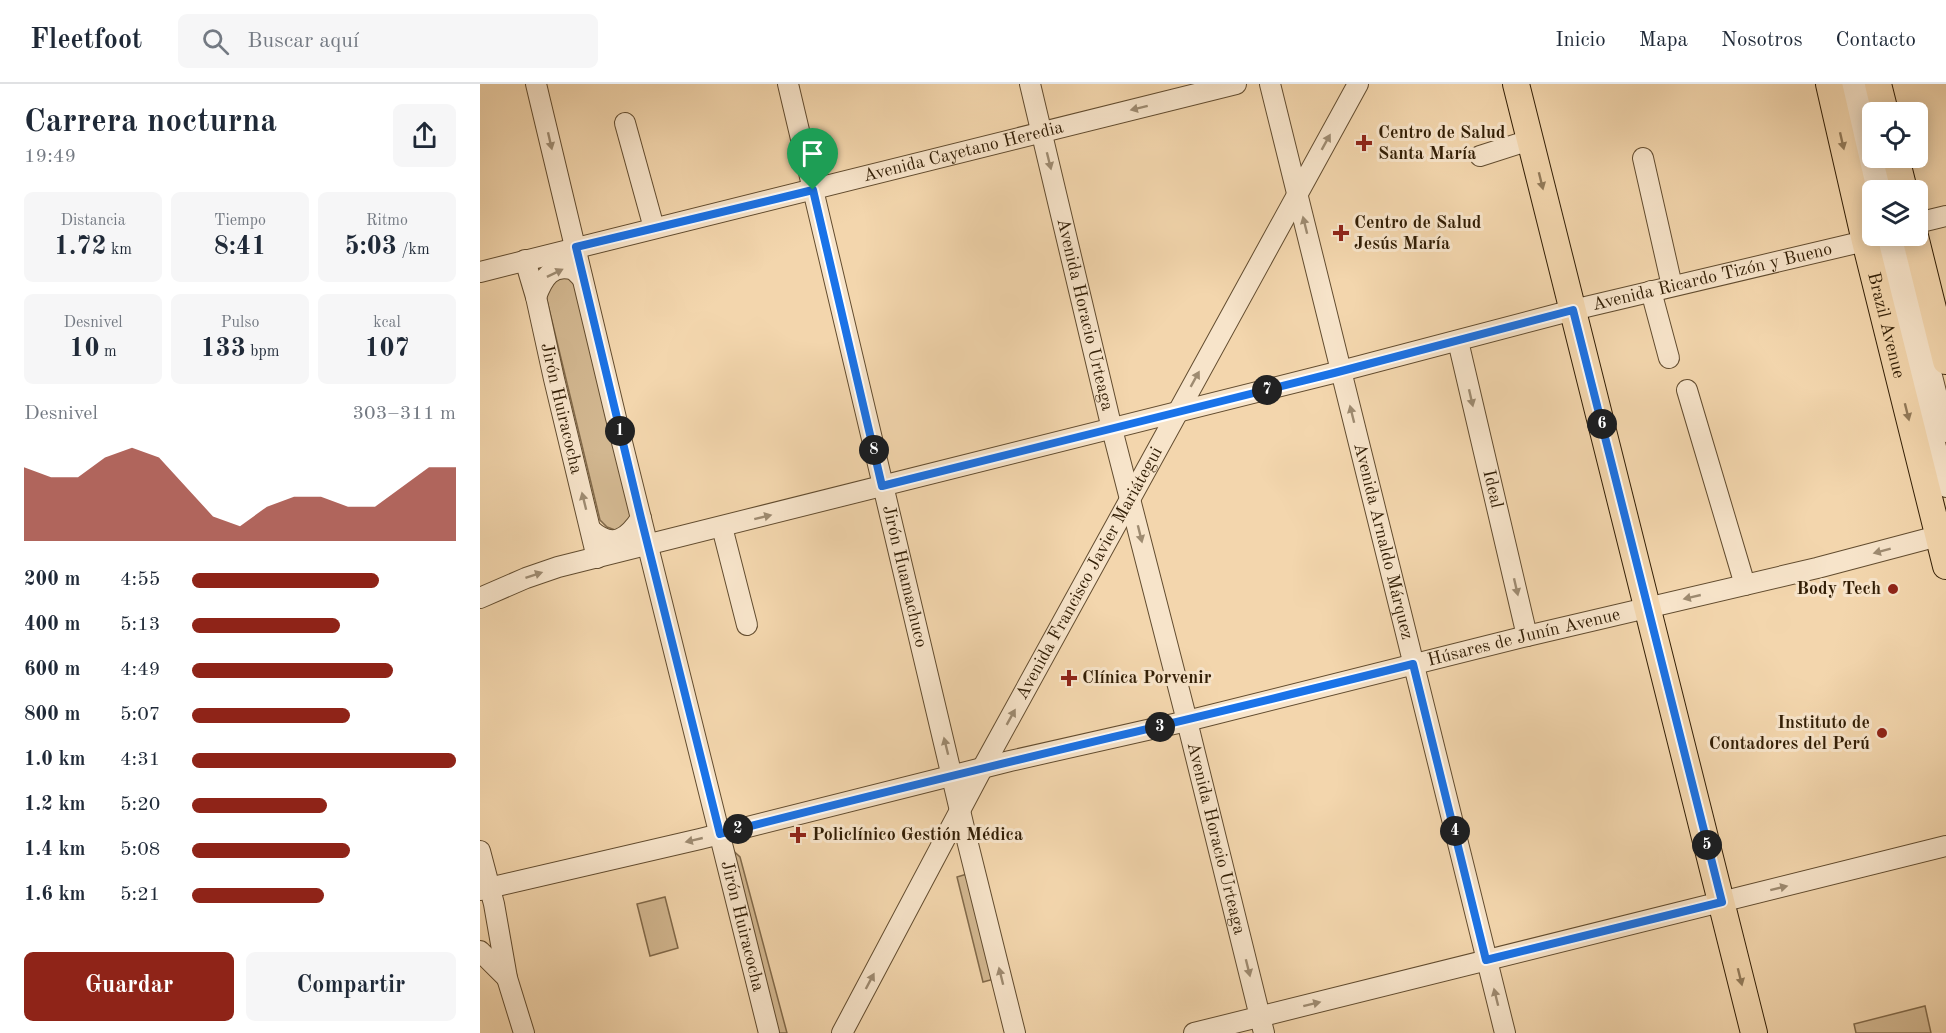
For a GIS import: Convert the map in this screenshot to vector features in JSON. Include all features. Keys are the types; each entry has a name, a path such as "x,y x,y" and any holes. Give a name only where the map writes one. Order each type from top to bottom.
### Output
{"main road":[{"path":"1516,84 1754,1033"},
{"name":"Brazil Avenue","path":"1829,84 1862,197"},
{"path":"1878,84 1882,102"},
{"name":"Brazil Avenue","path":"1875,246 1897,371 1942,532 1946,566"},
{"path":"1917,246 1946,361"},
{"path":"1897,371 1903,316"}],"street":[{"name":"Jirón Huiracocha","path":"537,84 582,278 769,1033"},
{"name":"Jirón Huamachuco","path":"788,84 882,486 1015,1033"},
{"name":"Avenida Horacio Urteaga","path":"1030,84 1112,429 1262,1025"},
{"name":"Avenida Cayetano Heredia","path":"480,272 1236,84"},
{"name":"Avenida Arnaldo Márquez","path":"1270,84 1505,1033"},
{"name":"Avenida Francisco Javier Mariátegui","path":"842,1033 960,811 1358,84"},
{"path":"1846,84 1869,180"},
{"path":"1860,84 1864,102"},
{"path":"625,123 654,228"},
{"path":"1480,156 1530,140"},
{"path":"1643,158 1672,286"},
{"path":"1928,220 1946,216"},
{"name":"Avenida Ricardo Tizón y Bueno","path":"480,598 558,567 1112,429 1573,310 1862,241"},
{"name":"Brazil Avenue","path":"1877,246 1903,316 1946,487"},
{"name":"Brazil Avenue","path":"1900,246 1946,432"},
{"name":"Jirón Huiracocha","path":"525,260 536,297 597,558"},
{"path":"536,297 542,282 557,269 570,268 582,278"},
{"path":"1651,291 1669,358"},
{"name":"Ideal","path":"1458,340 1527,636"},
{"path":"1687,390 1744,585"},
{"path":"591,530 604,539 620,539 633,530 641,518"},
{"path":"722,527 747,625"},
{"name":"Húsares de Junín Avenue","path":"485,889 1744,585 1942,532"},
{"path":"1194,1033 1262,1025 1486,960 1946,846"},
{"path":"480,850 485,889 507,978 524,1033"},
{"path":"480,951 507,978"}],"shaded area":[{"path":"573,276 635,512 631,523 615,530 607,527 600,520 545,292 554,277"},
{"path":"727,845 740,857 787,1033 776,1033"},
{"path":"967,874 994,979 983,982 957,877"},
{"path":"665,897 678,948 650,956 637,904"},
{"path":"1925,1006 1931,1033 1856,1033 1854,1024"}],"place":[{"name":"Centro de Salud Santa María","path":"1364,143"},
{"name":"Centro de Salud Jesús María","path":"1341,233"},
{"name":"Body Tech","path":"1893,589"},
{"name":"Clínica Porvenir","path":"1069,678"},
{"name":"Instituto de Contadores del Perú","path":"1882,733"},
{"name":"Policlínico Gestión Médica","path":"798,835"}],"route":[{"path":"813,190 882,486 1334,373 1573,310 1722,902 1486,960 1413,664 1187,721 1010,761 720,834 576,247 813,190"}]}
